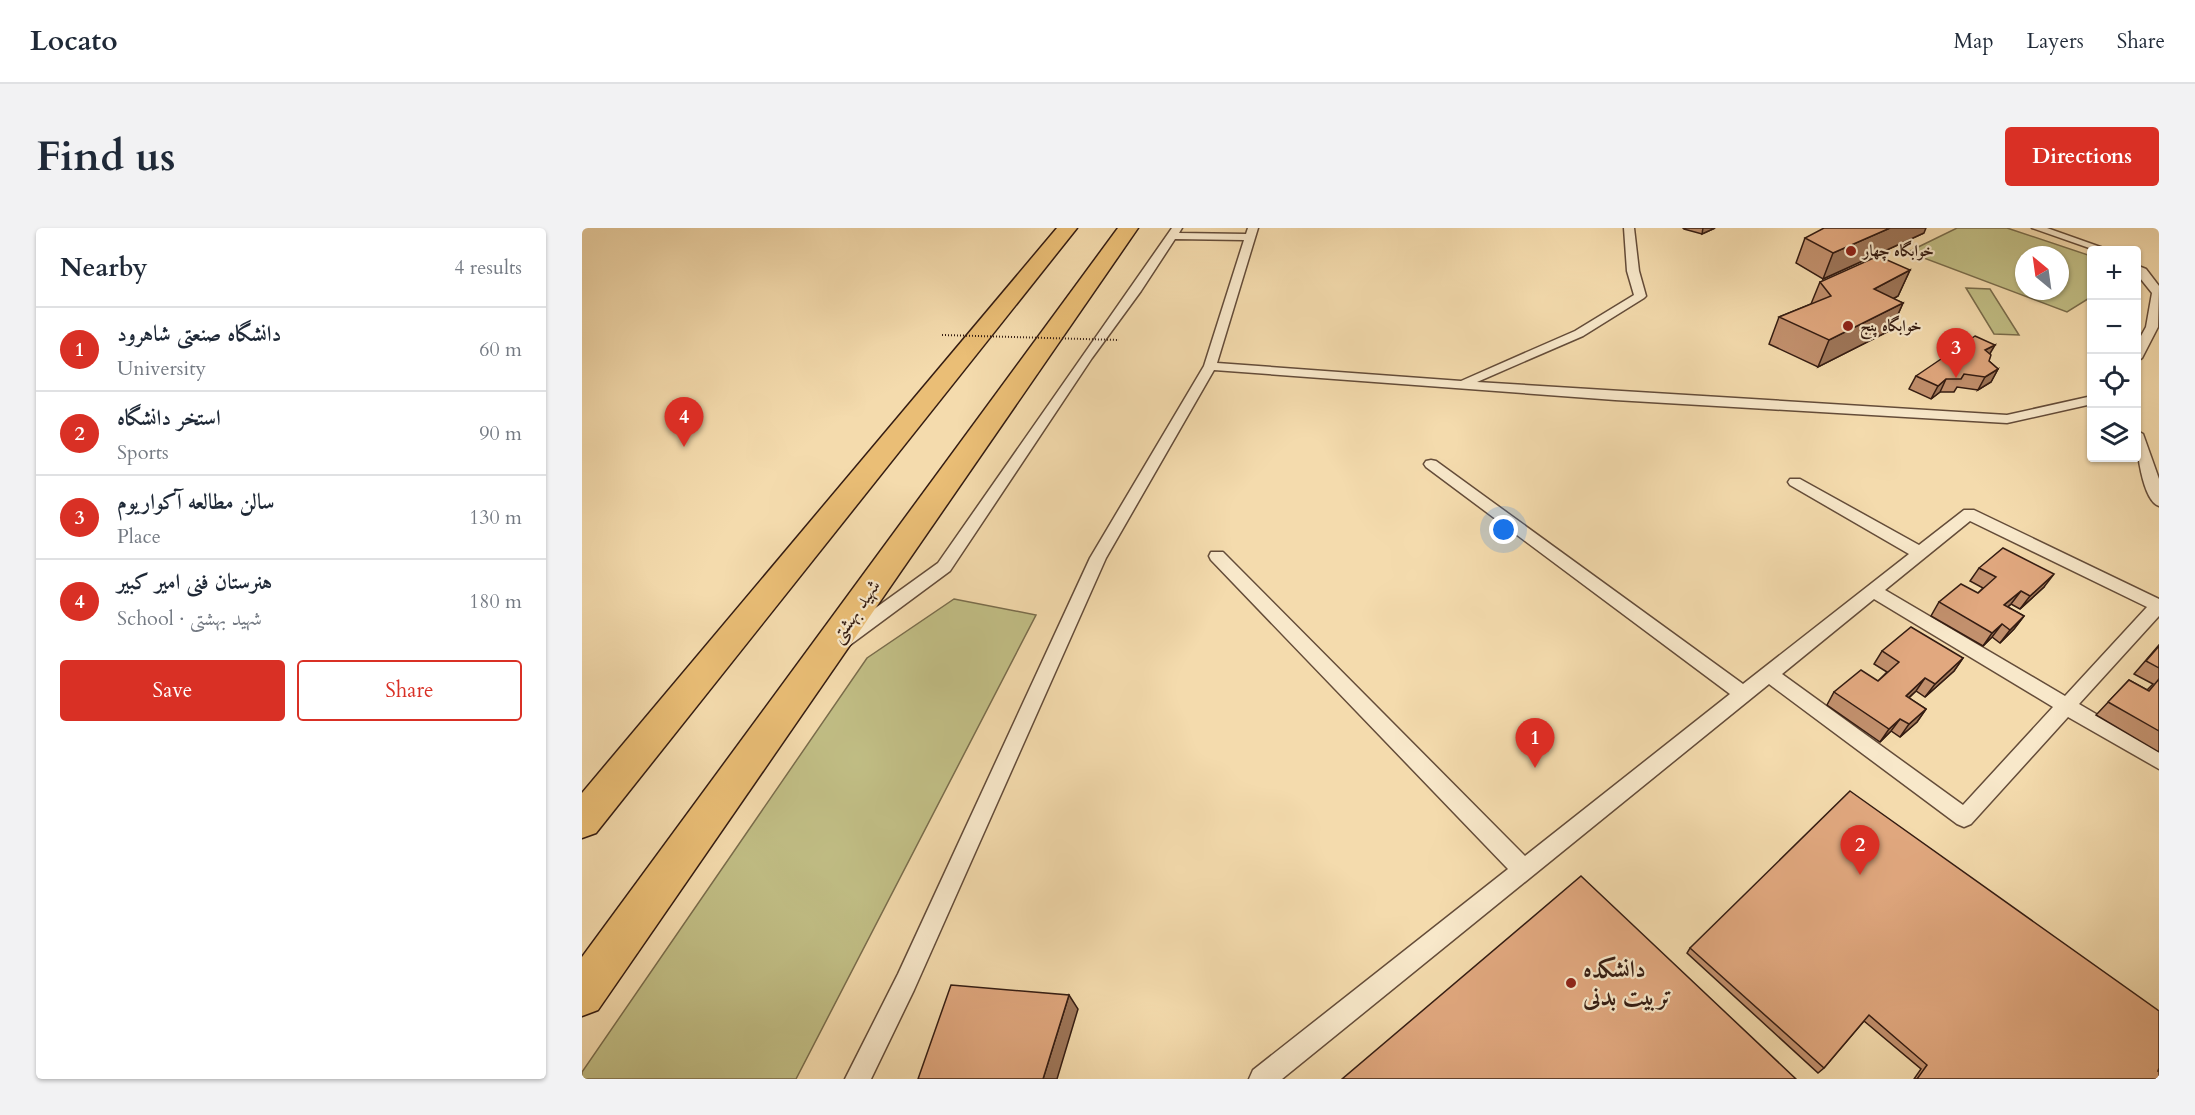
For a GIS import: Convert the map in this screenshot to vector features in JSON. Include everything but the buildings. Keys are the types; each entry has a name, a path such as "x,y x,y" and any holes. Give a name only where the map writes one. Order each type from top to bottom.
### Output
{"highway":[{"path":"582,821 1067,228"},
{"name":"شهید بهشتی","path":"582,994 1128,228"}],"lane":[{"path":"1463,383 1615,315 1640,296 1633,271 1629,228"},
{"path":"2037,228 2092,246"},
{"path":"825,653 944,567 1174,232 1250,232 1210,366 1098,558 906,982 858,1079"},
{"path":"2138,354 2152,327 2158,293 2141,270"},
{"path":"1210,366 1615,396 2007,419 2087,401"},
{"path":"2141,449 2159,501"},
{"path":"1431,464 1743,694"},
{"path":"1795,482 1920,553"},
{"path":"1262,1079 1969,514 2159,606 1964,818 1769,674"},
{"path":"1216,556 1524,870"},
{"path":"1873,591 2159,761"}],"path":[{"path":"942,335 1119,340"}],"shaded area":[{"path":"1957,228 2007,228 2061,246 2015,246 2015,292 1908,252"},
{"path":"2069,249 2087,255 2087,300 2067,312 2035,300 2069,300"},
{"path":"1966,288 1990,289 2019,335 1994,334"},
{"path":"954,599 1036,615 796,1079 582,1079 582,1072 867,658"}],"place":[{"name":"خوابگاه چهار","path":"1851,251"},
{"name":"خوابگاه پنج","path":"1848,326"},
{"name":"سالن مطالعه آکواریوم","path":"1956,378"},
{"name":"هنرستان فنی امیر کبیر","path":"684,447"},
{"name":"دانشگاه صنعتی شاهرود","path":"1535,768"},
{"name":"استخر دانشگاه","path":"1860,875"},
{"name":"دانشکده تربیت بدنی","path":"1571,983"}]}
